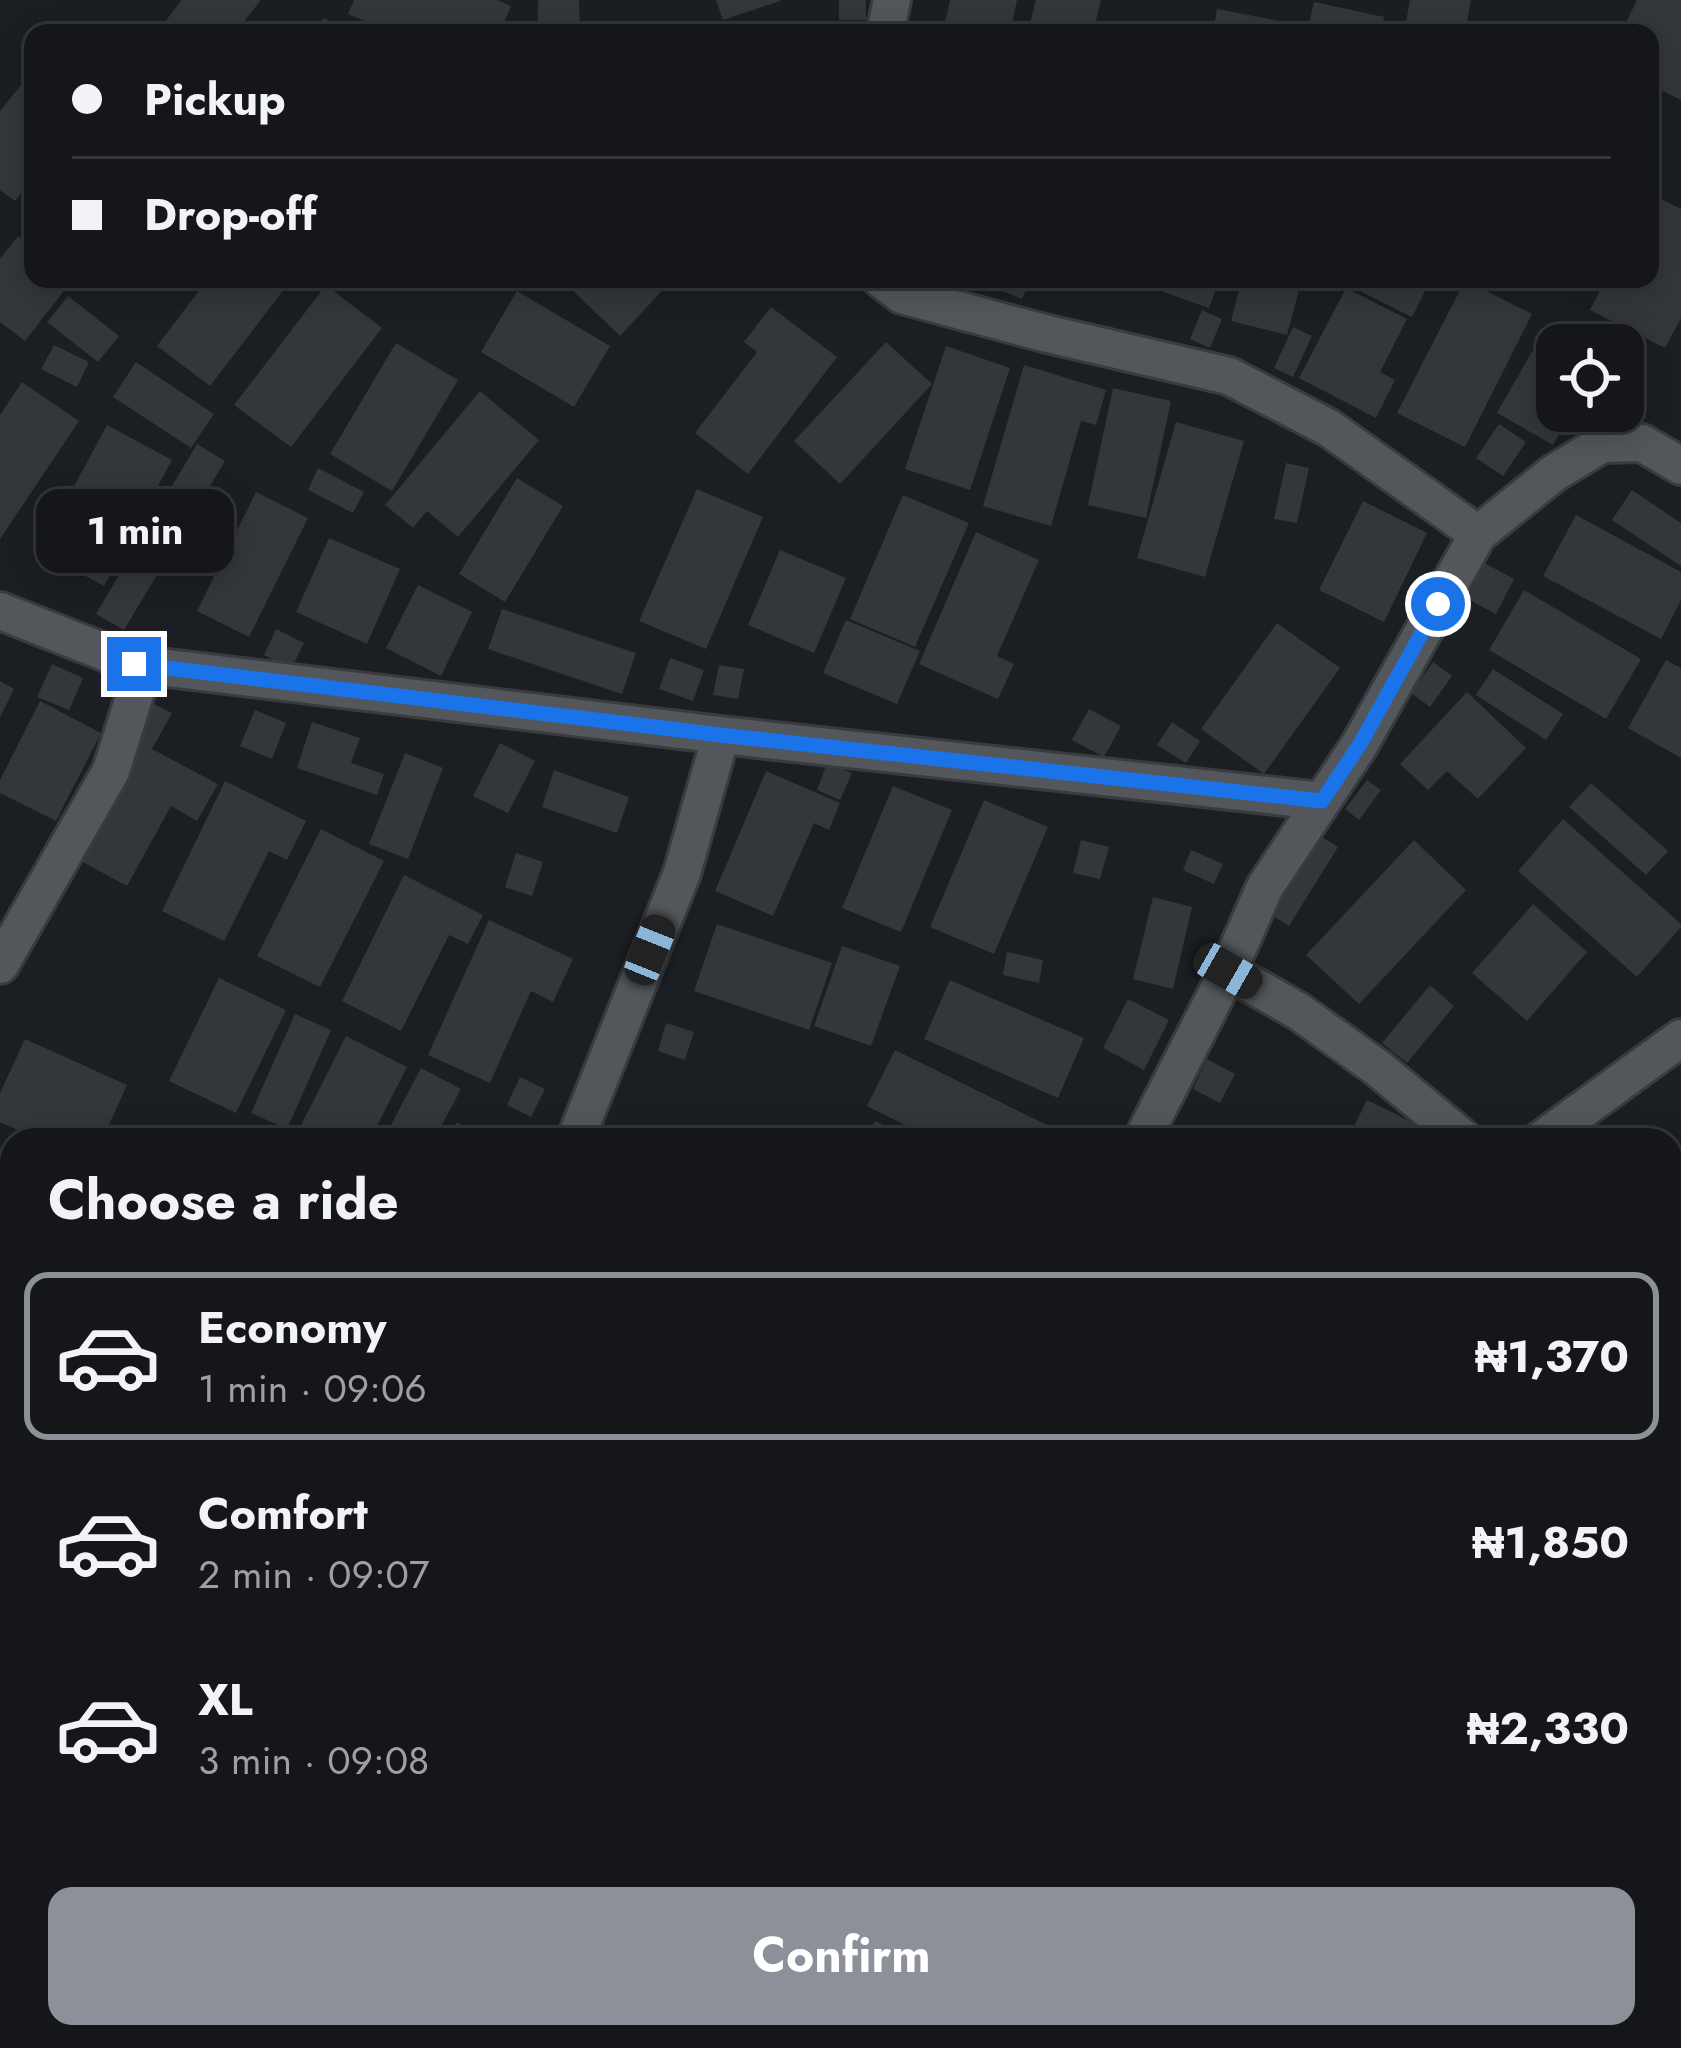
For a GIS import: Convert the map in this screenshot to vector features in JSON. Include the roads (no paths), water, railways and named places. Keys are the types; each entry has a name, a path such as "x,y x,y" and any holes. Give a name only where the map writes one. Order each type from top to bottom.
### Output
{"street":[{"path":"893,288 902,295 1045,333 1229,376 1329,428 1478,534"},
{"path":"1148,1128 1265,887 1360,744 1478,534 1554,473 1602,444 1642,443 1681,466"},
{"path":"0,611 134,664 1322,801"},
{"path":"0,965 111,771 136,691 134,664"},
{"path":"580,1128 682,873 721,735"},
{"path":"1228,971 1298,1011 1451,1128"},
{"path":"1557,1128 1681,1038"}]}
